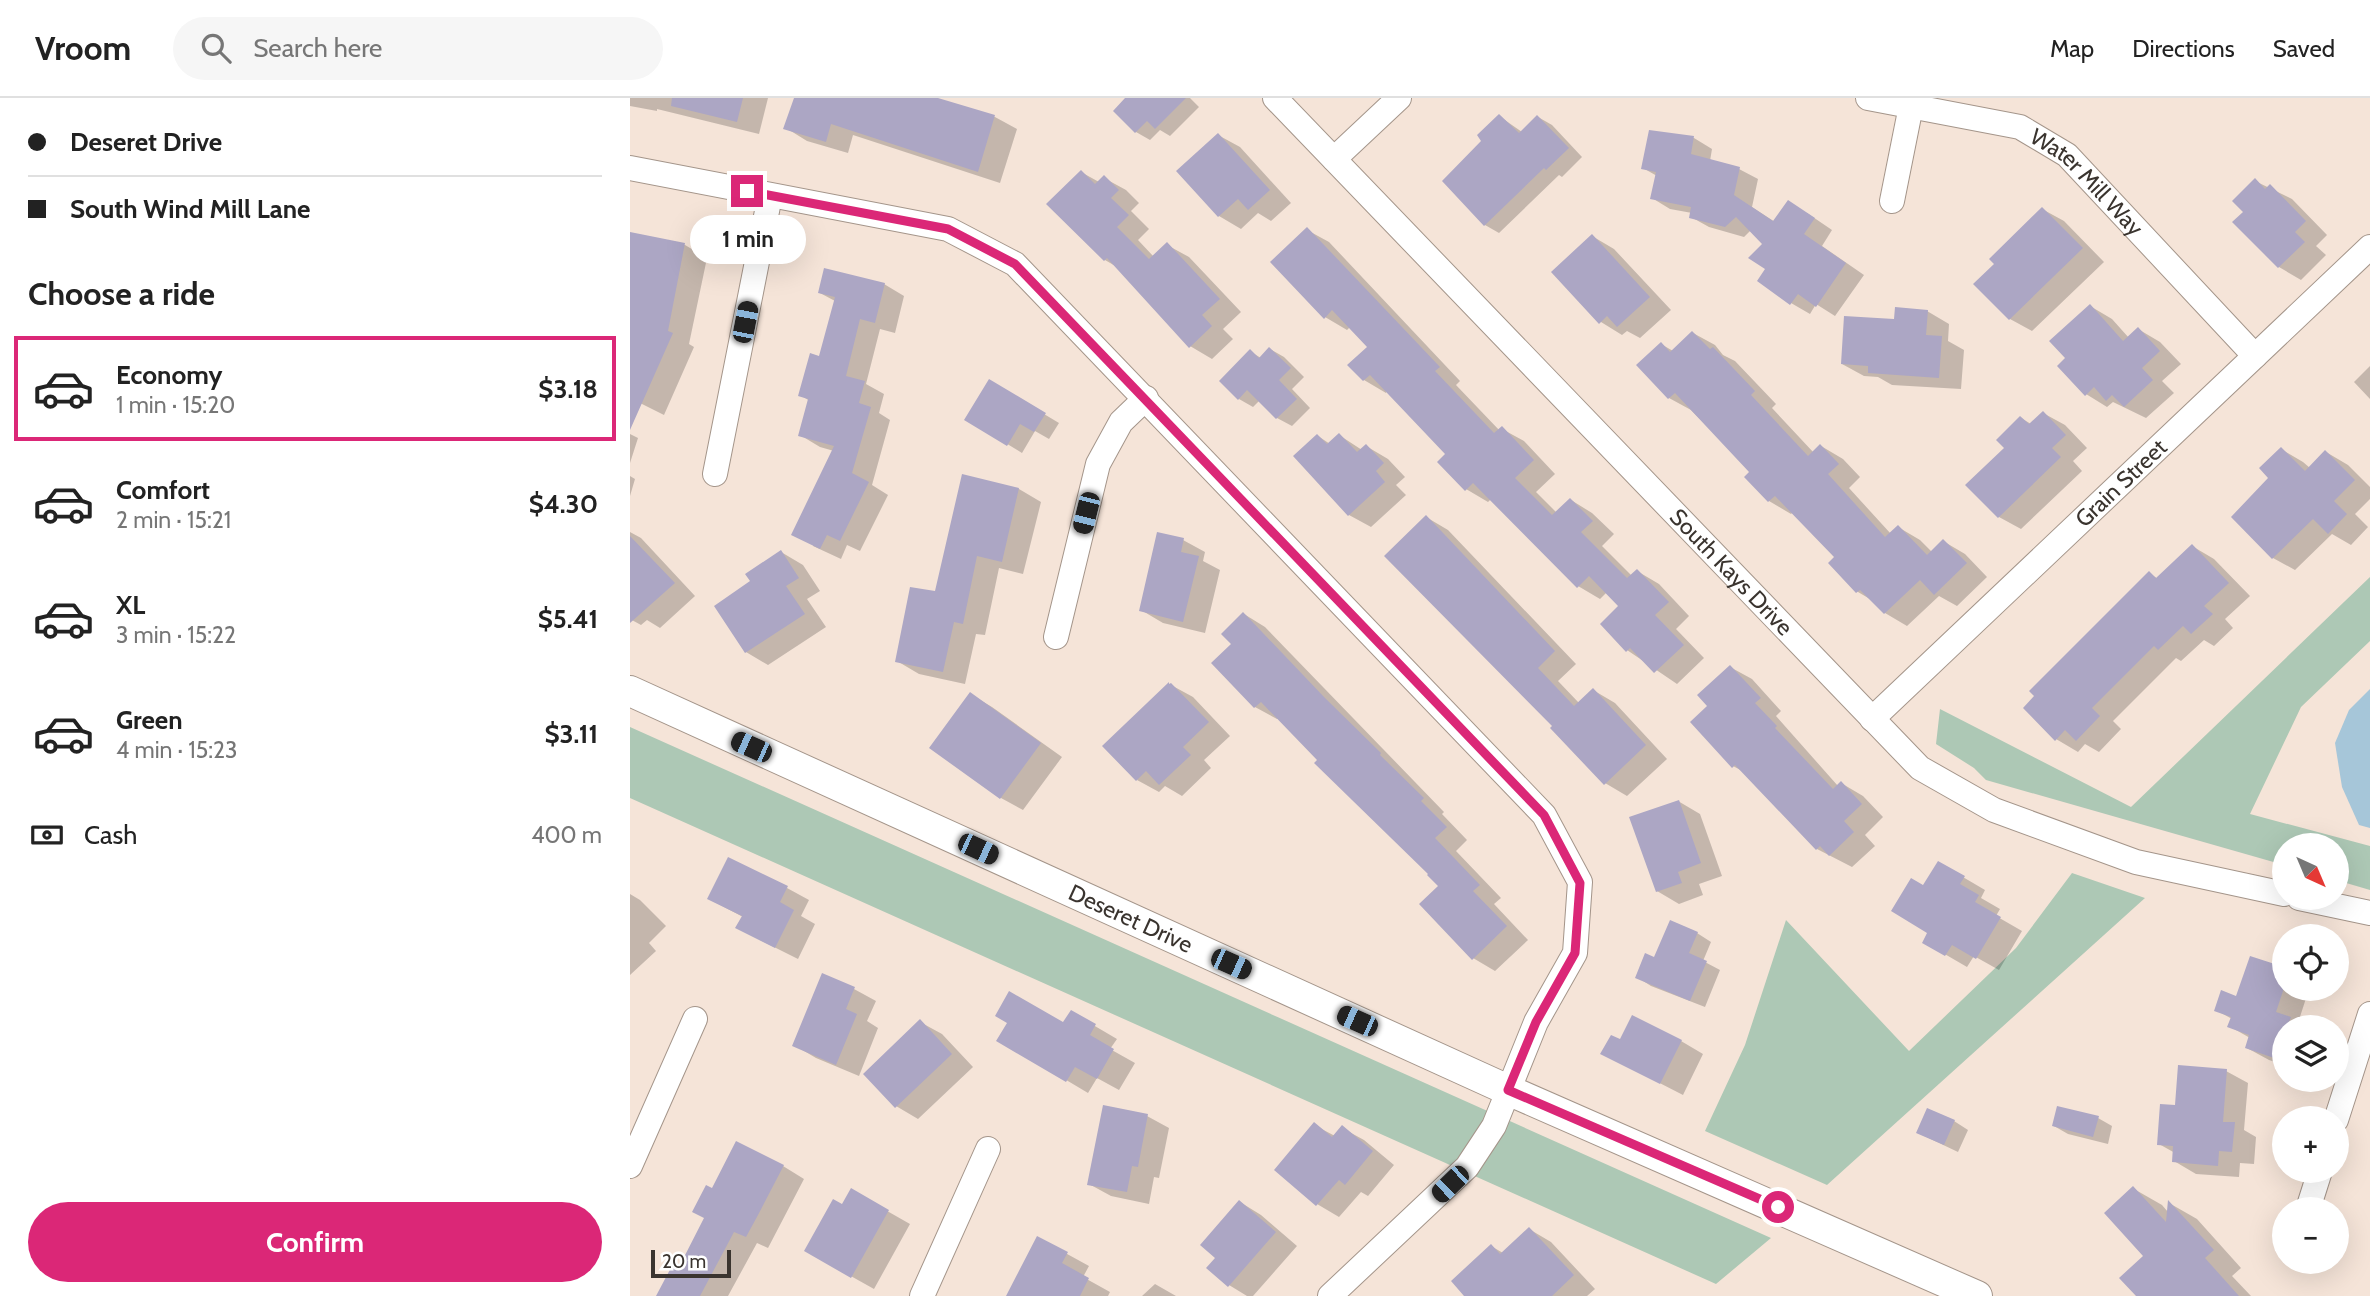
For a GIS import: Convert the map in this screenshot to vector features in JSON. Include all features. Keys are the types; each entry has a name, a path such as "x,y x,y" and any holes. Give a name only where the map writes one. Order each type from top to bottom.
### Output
{"street":[{"name":"South Kays Drive","path":"1275,98 1920,768 1994,810 2136,862 2272,891"},
{"path":"1334,159 1399,98"},
{"name":"Water Mill Way","path":"1868,98 2020,127 2067,155 2255,356"},
{"path":"1892,201 1911,106"},
{"path":"630,168 948,229 1015,264 1544,815 1580,883 1575,953 1536,1022 1494,1126 1467,1167 1330,1296"},
{"path":"715,474 770,196"},
{"name":"Grain Street","path":"1872,719 2370,247"},
{"path":"1056,636 1098,464 1121,422 1146,398"},
{"name":"Deseret Drive","path":"630,691 1508,1090 1976,1296"},
{"path":"2349,908 2370,913"},
{"path":"2341,1106 2370,1014"},
{"path":"630,1166 695,1019"},
{"path":"922,1296 988,1149"}],"green space":[{"path":"2370,577 2370,641 2301,707 2250,814 2321,833 2272,833 2272,862 1986,780 1974,768 1936,744 1940,709 2131,807"},
{"path":"630,727 1771,1238 1716,1284 630,798"},
{"path":"2349,840 2370,846 2370,890 2349,884"},
{"path":"2072,873 2145,898 1827,1185 1705,1131 1745,1045 1786,920 1909,1051 2016,948"}],"water":[{"path":"2370,689 2370,828 2359,825 2342,787 2335,743 2349,710"}],"building":[{"path":"672,98 743,98 737,122 671,106"},
{"path":"794,98 938,98 995,115 978,172 831,124 826,142 783,129"},
{"path":"1125,98 1186,98 1155,129 1147,121 1135,133 1113,111"},
{"path":"1499,114 1519,133 1537,115 1569,148 1546,170 1544,168 1484,226 1442,181 1481,141 1477,135"},
{"path":"1649,130 1694,136 1691,154 1740,167 1734,195 1773,221 1788,200 1815,218 1804,234 1846,263 1816,307 1798,294 1790,305 1757,281 1765,269 1748,258 1762,244 1736,217 1725,227 1689,218 1691,207 1650,199 1656,172 1641,169"},
{"path":"1218,133 1270,190 1248,210 1238,199 1218,217 1176,171"},
{"path":"1081,170 1095,184 1104,175 1119,190 1111,198 1129,215 1117,227 1149,259 1167,242 1220,299 1202,315 1212,326 1189,348 1107,258 1104,261 1046,204"},
{"path":"2255,178 2265,189 2270,184 2306,221 2295,232 2305,242 2278,268 2232,222 2243,212 2232,201"},
{"path":"2042,207 2083,248 2009,320 1973,284 1994,264 1989,259"},
{"path":"1307,227 1440,367 1435,371 1494,433 1502,426 1534,460 1515,478 1552,515 1570,498 1593,521 1581,532 1627,578 1637,569 1669,602 1655,615 1684,645 1654,673 1630,648 1626,652 1600,624 1618,606 1589,576 1577,588 1473,483 1465,491 1437,462 1445,454 1370,375 1363,381 1347,365 1367,347 1332,310 1324,319 1270,262"},
{"path":"630,232 685,243 668,331 673,333 630,430"},
{"path":"1592,234 1650,297 1617,327 1607,316 1599,324 1551,272"},
{"path":"824,268 885,283 875,323 860,319 846,376 865,381 859,403 871,407 852,473 869,482 840,541 827,535 820,549 791,535 834,446 798,436 808,399 798,396 810,353 819,356 835,297 818,293"},
{"path":"2090,304 2123,341 2138,327 2160,351 2142,368 2153,380 2124,407 2112,395 2106,401 2094,387 2085,396 2057,366 2065,358 2049,341"},
{"path":"1895,307 1928,310 1926,335 1942,336 1939,378 1868,373 1868,366 1841,364 1844,316 1894,319"},
{"path":"1692,331 1710,349 1713,347 1755,391 1751,395 1808,456 1820,444 1839,464 1828,474 1885,537 1898,525 1927,555 1943,539 1967,563 1934,595 1920,580 1884,614 1860,590 1856,593 1828,563 1834,557 1775,496 1768,502 1744,477 1749,472 1675,393 1668,399 1636,365 1661,342 1670,352"},
{"path":"1269,347 1291,368 1279,380 1297,399 1276,419 1247,390 1238,400 1219,381 1250,349 1259,358"},
{"path":"989,379 1046,413 1034,432 1020,424 1007,446 964,420"},
{"path":"2043,411 2066,435 2052,448 2061,457 1998,518 1965,485 2004,448 1996,440 2020,416 2029,424"},
{"path":"1339,433 1357,452 1366,444 1384,463 1376,471 1385,482 1348,516 1293,456 1317,434 1327,444"},
{"path":"2281,447 2305,471 2325,450 2355,480 2334,501 2347,514 2328,534 2313,519 2272,559 2231,517 2268,478 2259,468"},
{"path":"962,474 1019,488 1002,562 977,556 963,624 954,622 943,672 895,662 910,587 935,591"},
{"path":"1426,515 1555,651 1538,668 1574,706 1593,688 1646,745 1604,785 1550,728 1552,726 1384,556"},
{"path":"1157,532 1184,538 1181,552 1199,556 1183,622 1139,611"},
{"path":"630,536 675,583 630,623"},
{"path":"2192,544 2229,583 2204,606 2213,614 2191,634 2183,626 2158,650 2154,646 2092,708 2100,716 2076,741 2065,730 2055,741 2023,708 2034,696 2029,691 2149,571 2156,578"},
{"path":"781,550 799,578 786,586 805,614 745,653 714,606 750,581 745,574"},
{"path":"1243,612 1424,798 1421,801 1447,827 1435,838 1480,885 1473,891 1507,926 1472,960 1419,904 1438,886 1428,874 1314,763 1317,760 1261,702 1254,708 1211,663 1231,644 1221,634"},
{"path":"1730,665 1761,698 1755,703 1777,726 1775,728 1833,789 1841,781 1862,804 1844,821 1854,832 1829,856 1820,846 1816,850 1735,765 1732,768 1690,722 1707,706 1697,695"},
{"path":"1169,682 1209,722 1183,747 1191,755 1159,785 1146,771 1136,781 1102,746"},
{"path":"970,692 1041,743 1000,799 929,748"},
{"path":"1679,800 1701,863 1678,872 1682,883 1656,892 1629,817"},
{"path":"728,857 788,886 780,902 794,910 775,948 735,928 742,916 707,899"},
{"path":"1938,861 1965,876 1960,884 1979,895 1975,902 2001,917 1976,959 1952,945 1945,956 1922,943 1927,933 1891,911 1911,878 1923,885"},
{"path":"1670,920 1698,932 1689,953 1707,961 1690,1001 1635,978 1645,953 1654,957"},
{"path":"2250,956 2272,963 2272,1001 2280,1001 2276,1012 2285,1015 2272,1015 2272,1057 2245,1048 2249,1035 2227,1027 2231,1017 2214,1011 2221,990 2236,996"},
{"path":"822,973 855,987 846,1009 857,1014 836,1065 792,1046"},
{"path":"1009,991 1063,1022 1071,1010 1096,1024 1090,1035 1114,1049 1097,1079 1075,1067 1066,1082 996,1041 1007,1023 995,1016"},
{"path":"1632,1015 1682,1040 1660,1084 1600,1054 1611,1035 1620,1039"},
{"path":"920,1019 952,1054 895,1108 863,1074"},
{"path":"2178,1065 2227,1069 2223,1122 2235,1122 2232,1152 2219,1151 2218,1166 2172,1162 2173,1146 2157,1145 2160,1104 2175,1105"},
{"path":"1103,1105 1148,1114 1138,1167 1132,1166 1127,1192 1087,1185"},
{"path":"2057,1106 2099,1116 2093,1137 2052,1126"},
{"path":"1927,1108 1955,1120 1944,1145 1916,1133"},
{"path":"1314,1122 1332,1137 1342,1125 1373,1151 1345,1185 1339,1180 1316,1206 1274,1170"},
{"path":"736,1141 784,1165 746,1237 734,1232 700,1296 656,1296 674,1262 680,1265 704,1218 692,1212 706,1185 712,1188"},
{"path":"2133,1186 2166,1222 2168,1200 2214,1250 2205,1258 2239,1296 2136,1296 2119,1278 2143,1256 2104,1213"},
{"path":"851,1188 889,1210 851,1278 804,1251 833,1199 842,1204"},
{"path":"1239,1200 1276,1232 1228,1287 1206,1268 1215,1258 1200,1245"},
{"path":"1529,1227 1574,1275 1552,1296 1464,1296 1451,1281 1491,1244 1500,1254"},
{"path":"1037,1236 1068,1252 1062,1263 1089,1278 1080,1296 1006,1296"}],"route":[{"path":"747,191 948,229 1015,264 1544,815 1580,883 1575,953 1536,1022 1508,1090 1778,1207"}]}
